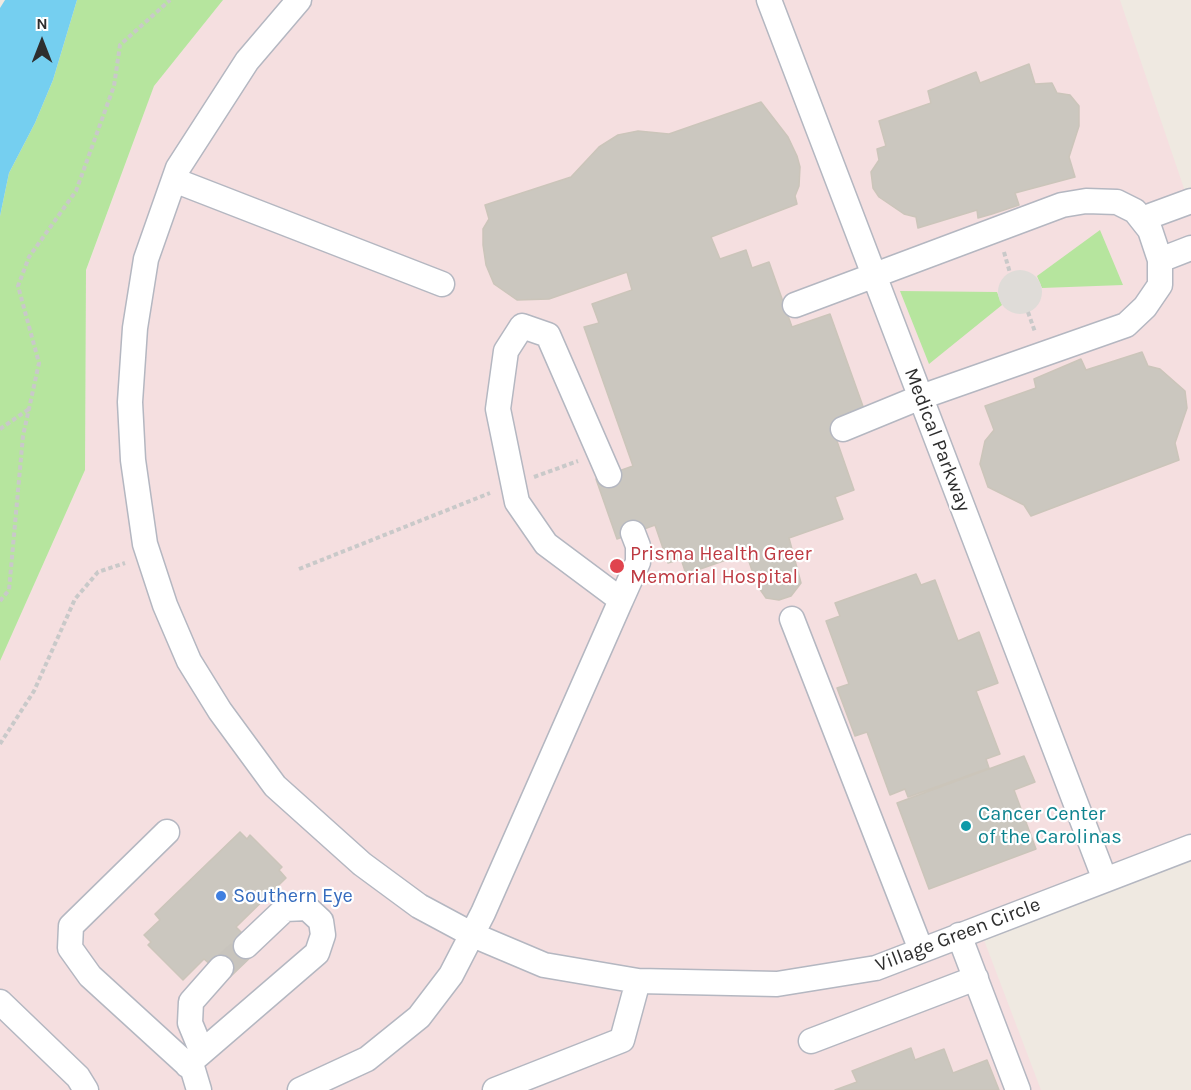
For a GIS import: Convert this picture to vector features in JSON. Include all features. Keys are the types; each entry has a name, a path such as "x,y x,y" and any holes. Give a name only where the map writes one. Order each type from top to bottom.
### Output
{"street":[{"name":"Village Green Circle","path":"299,0 247,61 178,168 146,259 135,328 130,402 133,460 145,544 165,605 189,661 220,711 275,786 362,864 419,906 473,935 544,965 638,981 777,984 876,968 1191,847"},
{"name":"Medical Parkway","path":"769,0 1105,880"},
{"path":"174,180 442,284"},
{"path":"795,305 1062,206 1086,201 1117,202 1135,211 1150,230 1160,260 1160,285 1144,307 1126,325 921,398 843,429"},
{"path":"1142,219 1191,201"},
{"path":"1160,260 1191,248"},
{"path":"604,464 548,335 522,326 506,351 498,408 517,502 546,544 621,600"},
{"path":"300,1090 367,1059 419,1017 451,975 473,935 638,562 638,546 633,533"},
{"path":"792,619 921,950"},
{"path":"167,832 71,926 70,948 90,976 195,1059"},
{"path":"195,1059 317,953 324,935 321,921 307,908 285,909 246,946"},
{"path":"959,935 1018,1090"},
{"path":"199,1090 193,1070 195,1059 190,1023 191,1002 221,968"},
{"path":"811,1041 976,978"},
{"path":"495,1090 622,1040 638,981"},
{"path":"0,1002 78,1077 85,1089"}],"path":[{"path":"0,601 9,590 23,436 39,363 18,286 29,257 76,191 114,86 120,45 170,0"},
{"path":"994,257 1015,250"},
{"path":"0,429 29,408"},
{"path":"298,569 513,484 604,464"},
{"path":"0,744 34,691 75,599 98,572 125,563"}],"shaded area":[{"name":"Prisma Health Greer Memorial Hospital","path":"223,0 1120,0 1191,209 1191,842 976,919 1041,1090 0,1090 0,661 85,470 86,271 154,86"},
{"path":"1020,270 1029,271 1036,276 1041,283 1041,301 1036,308 1029,313 1020,314 1011,313 1004,308 999,301 998,292 999,283 1004,276 1011,271"}],"green space":[{"path":"77,0 223,0 154,86 86,270 85,470 0,661 0,216 9,173 35,123 53,80"},
{"path":"1100,230 1123,285 1042,288 1037,276"},
{"path":"900,291 997,292 1002,305 929,364"}],"water":[{"path":"5,0 77,0 53,80 35,123 9,173 0,216 0,8"}],"building":[{"path":"1029,64 1035,84 1052,83 1057,93 1070,95 1079,106 1079,126 1069,157 1075,177 1015,193 1019,205 992,214 978,218 977,210 918,228 916,217 904,214 879,197 873,188 871,172 879,160 877,149 886,146 879,121 931,103 928,91 976,72 980,83"},
{"path":"761,102 788,137 797,156 800,167 799,186 795,196 797,204 711,237 720,259 746,250 752,268 769,262 792,327 830,314 865,412 831,424 854,490 835,497 843,519 789,538 801,583 791,596 779,600 766,598 757,585 746,553 686,574 681,559 668,563 655,525 617,539 596,479 633,466 584,327 599,323 592,304 632,290 627,272 549,299 517,300 494,284 486,265 483,245 483,229 489,219 485,205 571,177 599,147 618,135 638,131 669,134"},
{"path":"1142,352 1148,366 1160,369 1185,391 1187,408 1175,443 1179,460 1031,516 1024,505 988,487 980,464 985,441 994,430 985,406 1036,388 1034,379 1081,359 1086,370"},
{"path":"916,574 921,585 935,580 958,641 979,632 998,683 976,691 1000,754 986,759 989,768 908,797 905,789 890,795 867,732 855,736 837,688 849,684 826,621 840,616 835,603"},
{"name":"Cancer Center of the Carolinas","path":"1024,756 1035,782 1014,790 1036,849 929,889 897,803"},
{"name":"Southern Eye","path":"240,832 247,839 250,835 282,867 279,870 286,878 236,927 245,936 254,954 230,977 216,962 212,966 204,959 183,980 148,945 151,942 144,935 160,920 155,914"},
{"path":"911,1048 915,1060 944,1049 953,1073 987,1060 999,1090 835,1090 857,1082 852,1071"}],"tunnel":[{"path":"221,968 246,946"}],"place":[{"name":"Prisma Health Greer Memorial Hospital","path":"617,566"},
{"name":"Cancer Center of the Carolinas","path":"966,826"},
{"name":"Southern Eye","path":"221,896"}]}
